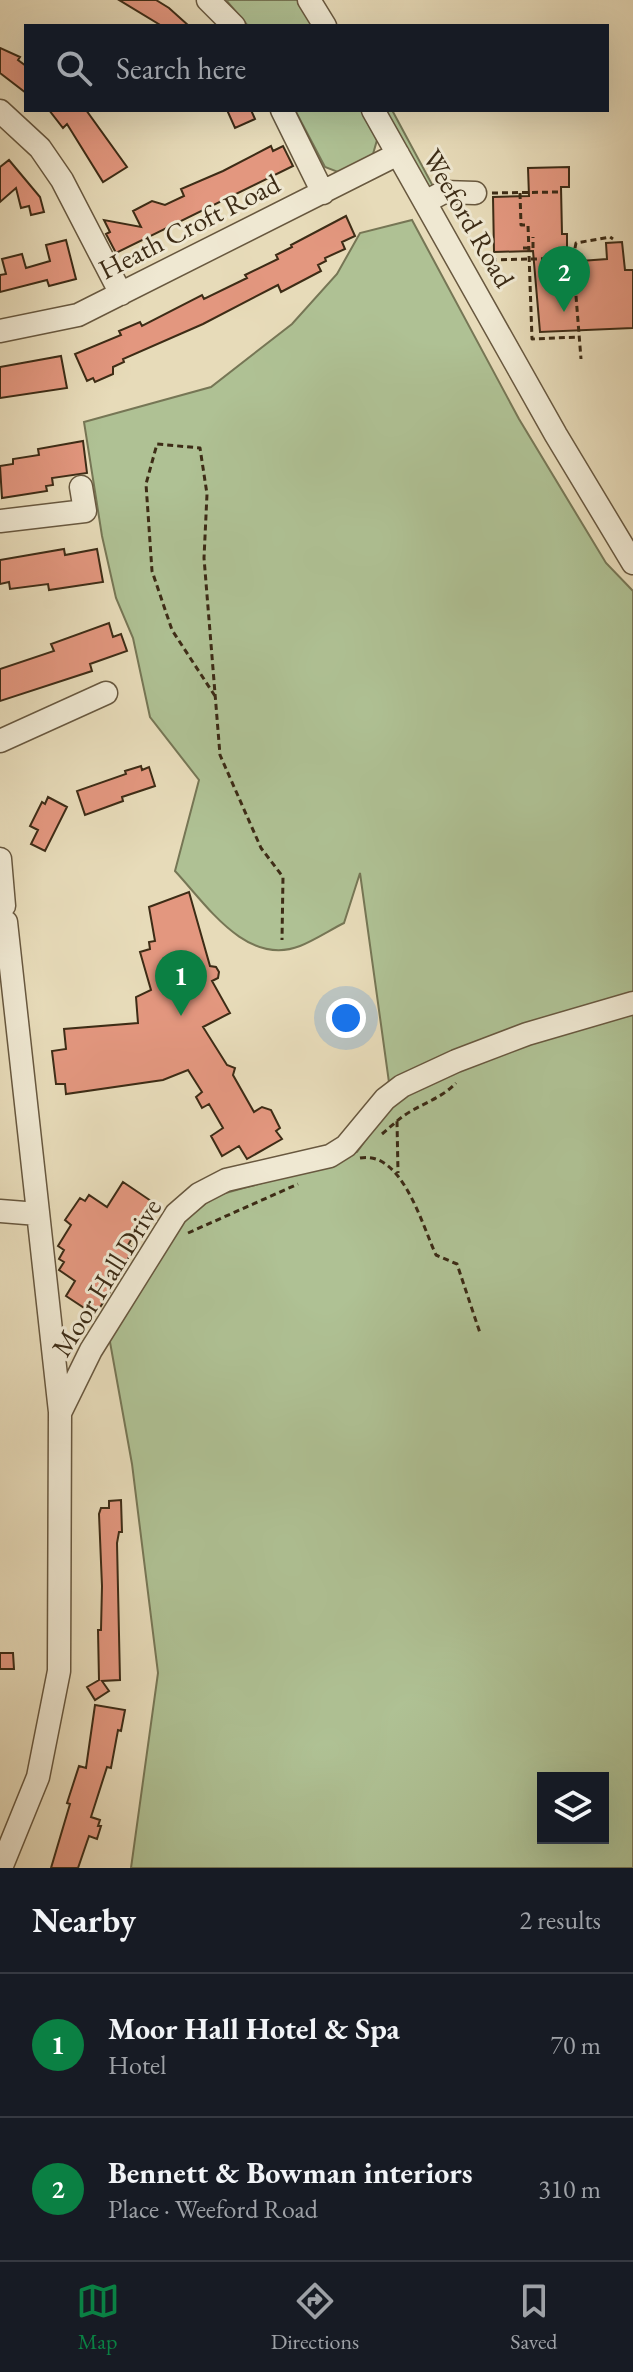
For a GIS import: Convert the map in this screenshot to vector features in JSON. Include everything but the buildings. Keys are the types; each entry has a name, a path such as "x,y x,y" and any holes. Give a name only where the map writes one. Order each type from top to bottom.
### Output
{"street":[{"path":"208,0 232,24"},
{"path":"309,0 324,24"},
{"path":"0,111 40,148 62,180 121,294"},
{"path":"283,112 323,193"},
{"name":"Weeford Road","path":"374,112 556,435 633,563"},
{"name":"Heath Croft Road","path":"0,331 78,315 398,154"},
{"path":"427,201 444,192 475,193"},
{"path":"0,521 87,522 81,487"},
{"path":"0,741 106,693"},
{"path":"0,859 60,1413"},
{"name":"Moor Hall Drive","path":"1,1868 38,1777 59,1671 60,1413 91,1350 176,1214 199,1194 226,1180 330,1156 346,1146 385,1099 402,1086 456,1061 527,1034 633,1003"},
{"path":"0,1211 38,1214"}],"path":[{"path":"475,193 560,192"},
{"path":"520,193 521,225 528,225 532,339 579,337"},
{"path":"523,248 533,248 533,237 525,237 525,243 529,243"},
{"path":"581,359 573,258 576,243 613,239"},
{"path":"491,260 573,258"},
{"path":"215,696 172,630 152,571 146,484 157,444 200,448 207,494 204,558 220,755 261,848 283,877 282,940"},
{"path":"375,1141 409,1111 445,1095 456,1083"},
{"path":"397,1121 398,1173 436,1255 457,1264 480,1333"},
{"path":"364,1150 352,1160 367,1157 380,1159 398,1173"},
{"path":"159,1242 176,1241 196,1229 310,1179"}],"green space":[{"path":"226,0 301,0 314,24 246,24"},
{"path":"296,112 363,112 377,140 373,154 343,174 325,167"},
{"path":"386,112 393,112 434,188 430,189"},
{"path":"412,220 519,419 606,563 633,591 633,1868 131,1868 158,1673 132,1464 108,1331 174,1228 215,1196 301,1172 357,1152 392,1104 360,873 344,923 300,946 280,950 262,948 229,929 175,871 199,780 150,717 133,638 116,598 102,536 84,422 211,387 292,324 337,274 360,233"}],"place":[{"name":"Bennett & Bowman interiors","path":"564,312"},
{"name":"Moor Hall Hotel & Spa","path":"181,1016"}]}
